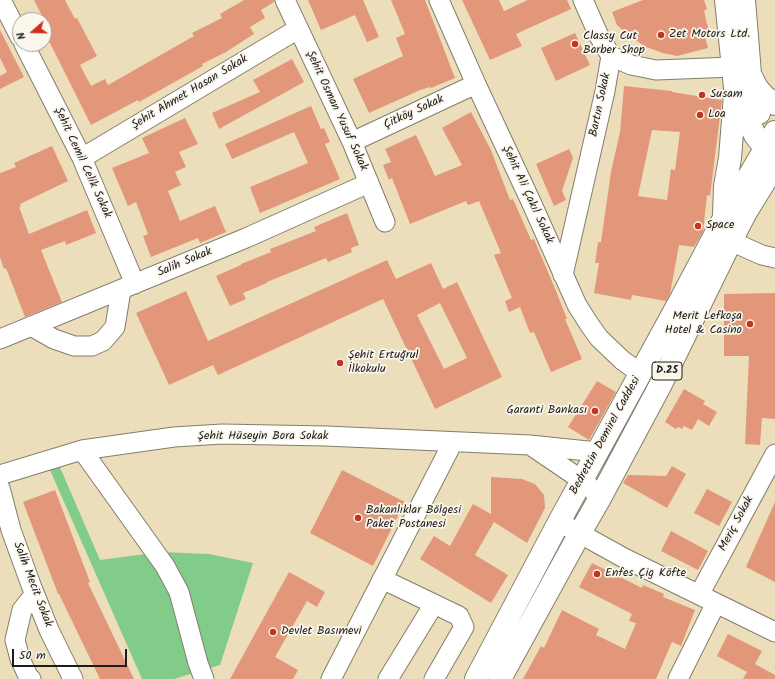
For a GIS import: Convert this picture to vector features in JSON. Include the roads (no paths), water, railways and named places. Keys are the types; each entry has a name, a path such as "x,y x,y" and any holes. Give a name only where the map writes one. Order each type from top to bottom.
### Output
{"main road":[{"path":"726,0 741,69 751,86 757,110 764,122 773,146"},
{"path":"723,231 735,88 741,69 744,0"},
{"path":"741,69 760,92 768,100 775,104"},
{"path":"735,88 741,106 755,135 773,146"},
{"name":"Bedrettin Demirel Caddesi","path":"476,679 640,373 773,146"},
{"name":"Bedrettin Demirel Caddesi","path":"500,679 596,506 661,384 723,231"}],"street":[{"name":"Şehit Osman Yusuf Sokak","path":"285,0 352,142 386,222"},
{"name":"Şehit Ali Çakıl Sokak","path":"439,0 577,305 599,338 622,360 640,373"},
{"path":"583,0 599,36 611,56"},
{"path":"3,9 12,24"},
{"name":"Şehit Ahmet Hasan Sokak","path":"82,158 298,29"},
{"name":"Şehit Cemil Celik Sokak","path":"28,52 82,158 128,287"},
{"name":"Bartın Sokak","path":"563,275 605,91 611,56 631,65 656,70 741,69"},
{"name":"Çitköy Sokak","path":"352,142 476,84"},
{"name":"Salih Sokak","path":"0,339 246,238 369,183"},
{"path":"723,231 762,255 775,258"},
{"path":"31,326 54,339 74,346 92,346 104,341 116,327 128,287"},
{"name":"Şehit Hüseyin Bora Sokak","path":"0,475 82,450 174,438 222,434 326,436 530,445 598,452"},
{"path":"331,679 453,442"},
{"path":"530,445 582,480 596,506 601,535 624,558"},
{"path":"82,450 165,566 179,592 198,663 204,679"},
{"name":"Meriç Sokak","path":"699,595 775,454"},
{"name":"Salih Mecit Sokak","path":"0,488 11,530 34,595 67,677"},
{"path":"559,522 624,558 775,632"},
{"path":"382,579 459,616 464,627 434,679"},
{"path":"31,679 29,678 20,659 15,640 22,610 34,595"},
{"path":"678,679 716,603"},
{"path":"388,679 434,604"}],"place":[{"name":"Zet Motors Ltd.","path":"661,35"},
{"name":"Classy Cut Barber Shop","path":"575,44"},
{"name":"Susam","path":"702,95"},
{"name":"Loa","path":"700,115"},
{"name":"Space","path":"698,226"},
{"name":"Merit Lefkoşa Hotel & Casino","path":"750,324"},
{"name":"Şehit Ertuğrul İlkokulu","path":"340,363"},
{"name":"Garanti Bankası","path":"595,411"},
{"name":"Bakanlıklar Bölgesi Paket Postanesi","path":"358,518"},
{"name":"Enfes Çig Köfte","path":"597,574"},
{"name":"Devlet Basımevi","path":"273,632"}]}
